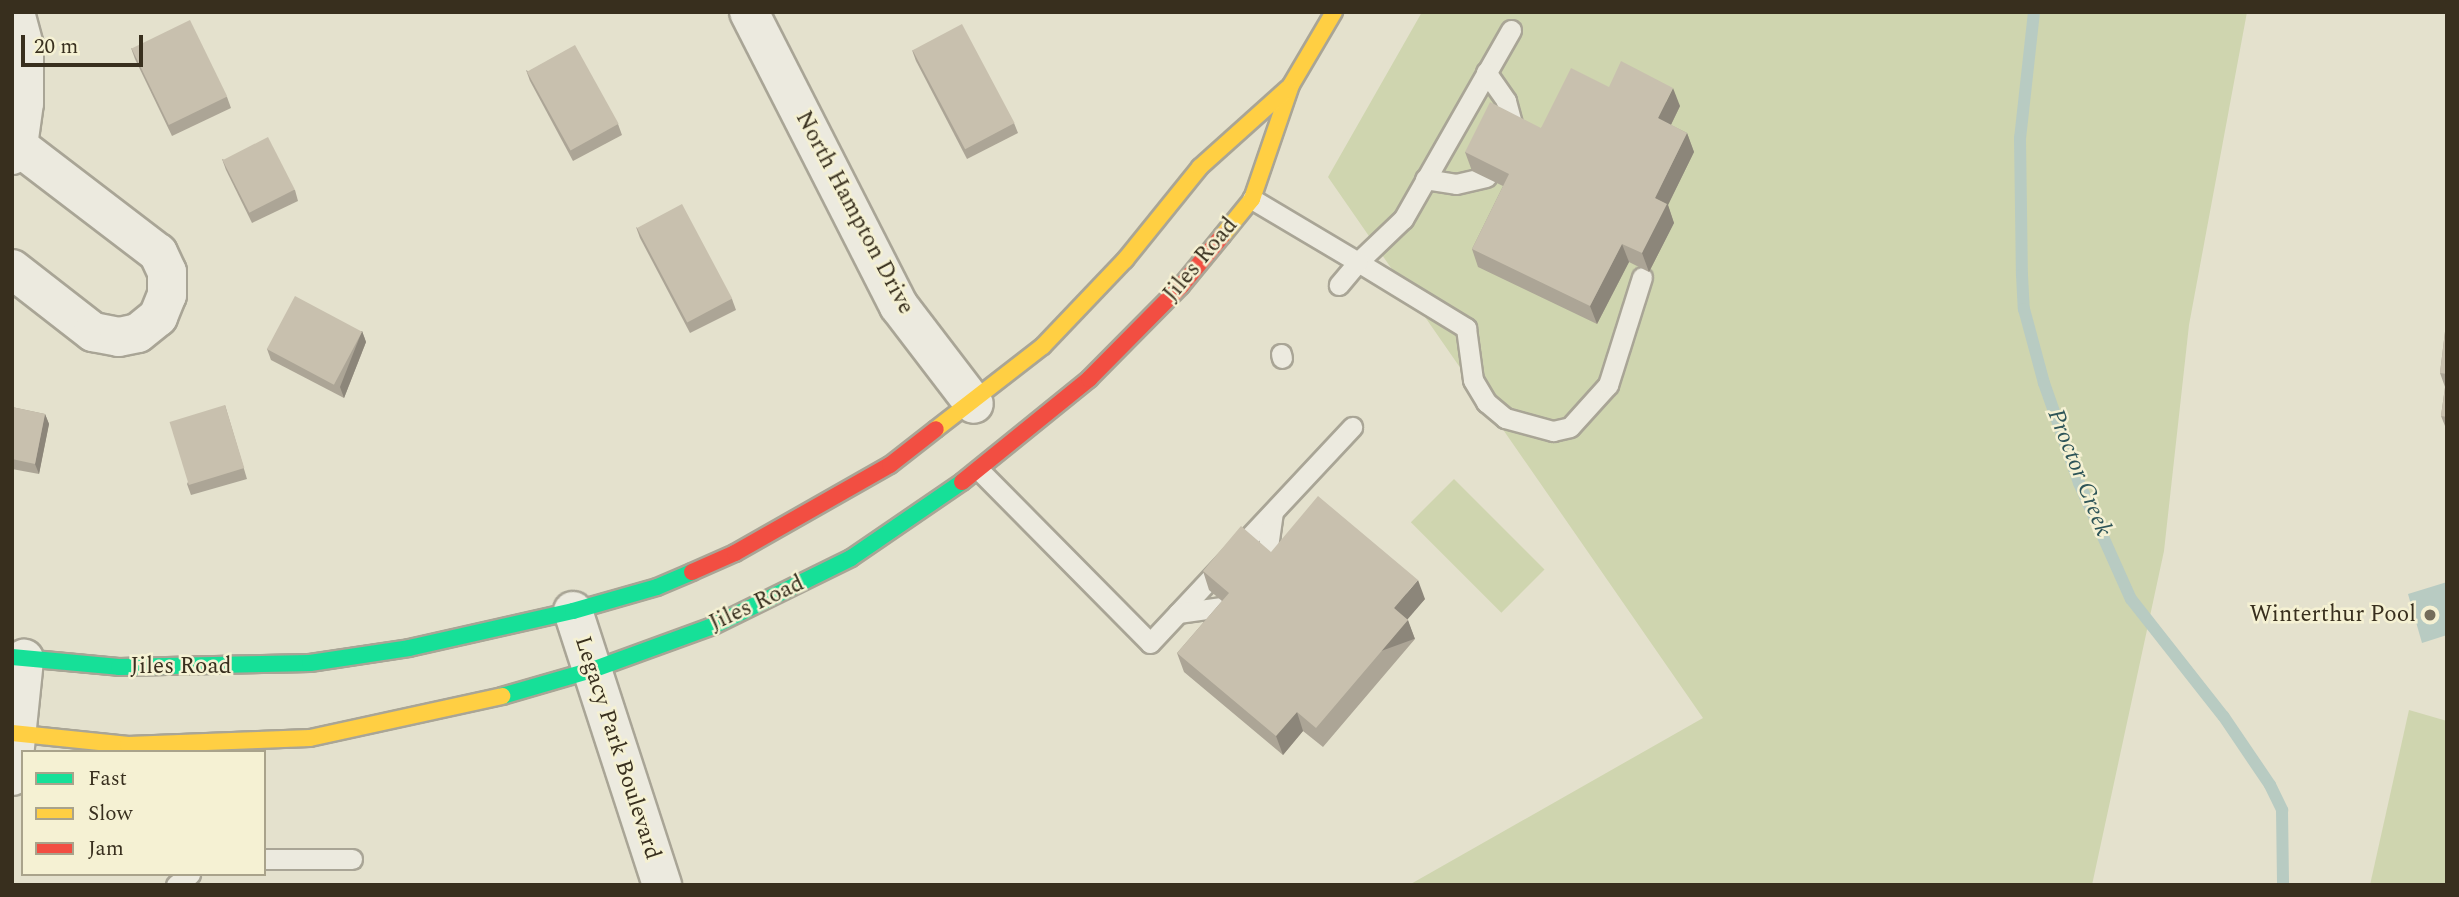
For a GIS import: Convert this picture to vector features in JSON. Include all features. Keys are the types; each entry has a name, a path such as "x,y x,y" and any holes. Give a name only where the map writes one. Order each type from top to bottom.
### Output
{"street":[{"path":"12,270 93,332 119,337 138,333 158,317 167,295 167,272 158,253 15,151 24,103 24,46 15,12"},
{"name":"North Hampton Drive","path":"749,12 899,306 974,404"},
{"name":"Jiles Road","path":"14,733 128,745 310,738 462,707 592,670 713,626 851,558 979,470 1089,379 1181,286 1252,199 1291,85 1334,12"},
{"name":"Jiles Road","path":"18,658 119,667 310,663 409,648 573,611 657,587 735,553 890,465 974,404 1043,346 1125,260 1200,167 1291,85"},
{"name":"Legacy Park Boulevard","path":"573,611 662,885"},
{"path":"12,776 18,658"}],"lane":[{"path":"1339,285 1403,219 1511,30"},
{"path":"1486,72 1506,101 1513,128"},
{"path":"1425,179 1456,184 1486,177"},
{"path":"1252,199 1466,328 1473,380 1486,401 1505,418 1553,431 1570,427 1608,385 1643,277"},
{"path":"979,470 1150,643 1352,427"},
{"path":"1266,561 1273,512"},
{"path":"1178,613 1228,606"},
{"path":"266,859 352,859"}],"green space":[{"path":"1422,12 2247,12 2189,325 2164,551 2092,885 1409,885 1703,718 1328,177"},
{"path":"1454,479 1545,570 1501,613 1411,522"},
{"path":"2409,710 2447,721 2447,885 2370,885"}],"shaded area":[{"name":"Winterthur Pool","path":"2447,582 2447,635 2422,643 2408,594"}],"building":[{"path":"190,20 227,96 169,125 132,48"},
{"path":"962,24 1015,123 965,149 913,50"},
{"path":"575,45 619,124 571,150 527,72"},
{"path":"1621,61 1673,88 1658,118 1687,133 1655,198 1667,204 1642,253 1622,244 1590,306 1472,249 1509,174 1465,152 1490,102 1541,128 1571,68 1609,87"},
{"path":"268,137 295,190 249,213 223,160"},
{"path":"682,204 732,298 687,322 637,228"},
{"path":"295,296 362,332 334,385 267,349"},
{"path":"2447,315 2447,374 2440,373"},
{"path":"2447,374 2447,417 2441,416"},
{"path":"225,405 244,468 189,485 170,422"},
{"path":"12,407 45,414 35,464 12,459"},
{"path":"1318,496 1418,580 1394,608 1408,620 1316,728 1297,712 1276,736 1177,653 1229,593 1203,571 1241,526 1271,552"}],"waterway":[{"name":"Proctor Creek","path":"2034,12 2020,138 2022,275 2024,309 2044,383 2079,483 2131,599 2224,717 2270,785 2282,810 2283,885"}],"traffic: fast":[{"path":"502,696 592,670 713,626 851,558 962,482"},
{"path":"12,657 119,667 310,663 409,648 573,611 657,587 692,572"}],"traffic: slow":[{"path":"1222,236 1252,199 1291,85 1334,12"},
{"path":"936,429 1043,346 1125,260 1200,167 1288,88"},
{"path":"12,733 128,745 310,738 502,696"}],"traffic: jam":[{"path":"962,482 1089,379 1181,286 1222,236"},
{"path":"692,572 735,553 890,465 936,429"}],"place":[{"name":"Winterthur Pool","path":"2430,615"}]}
